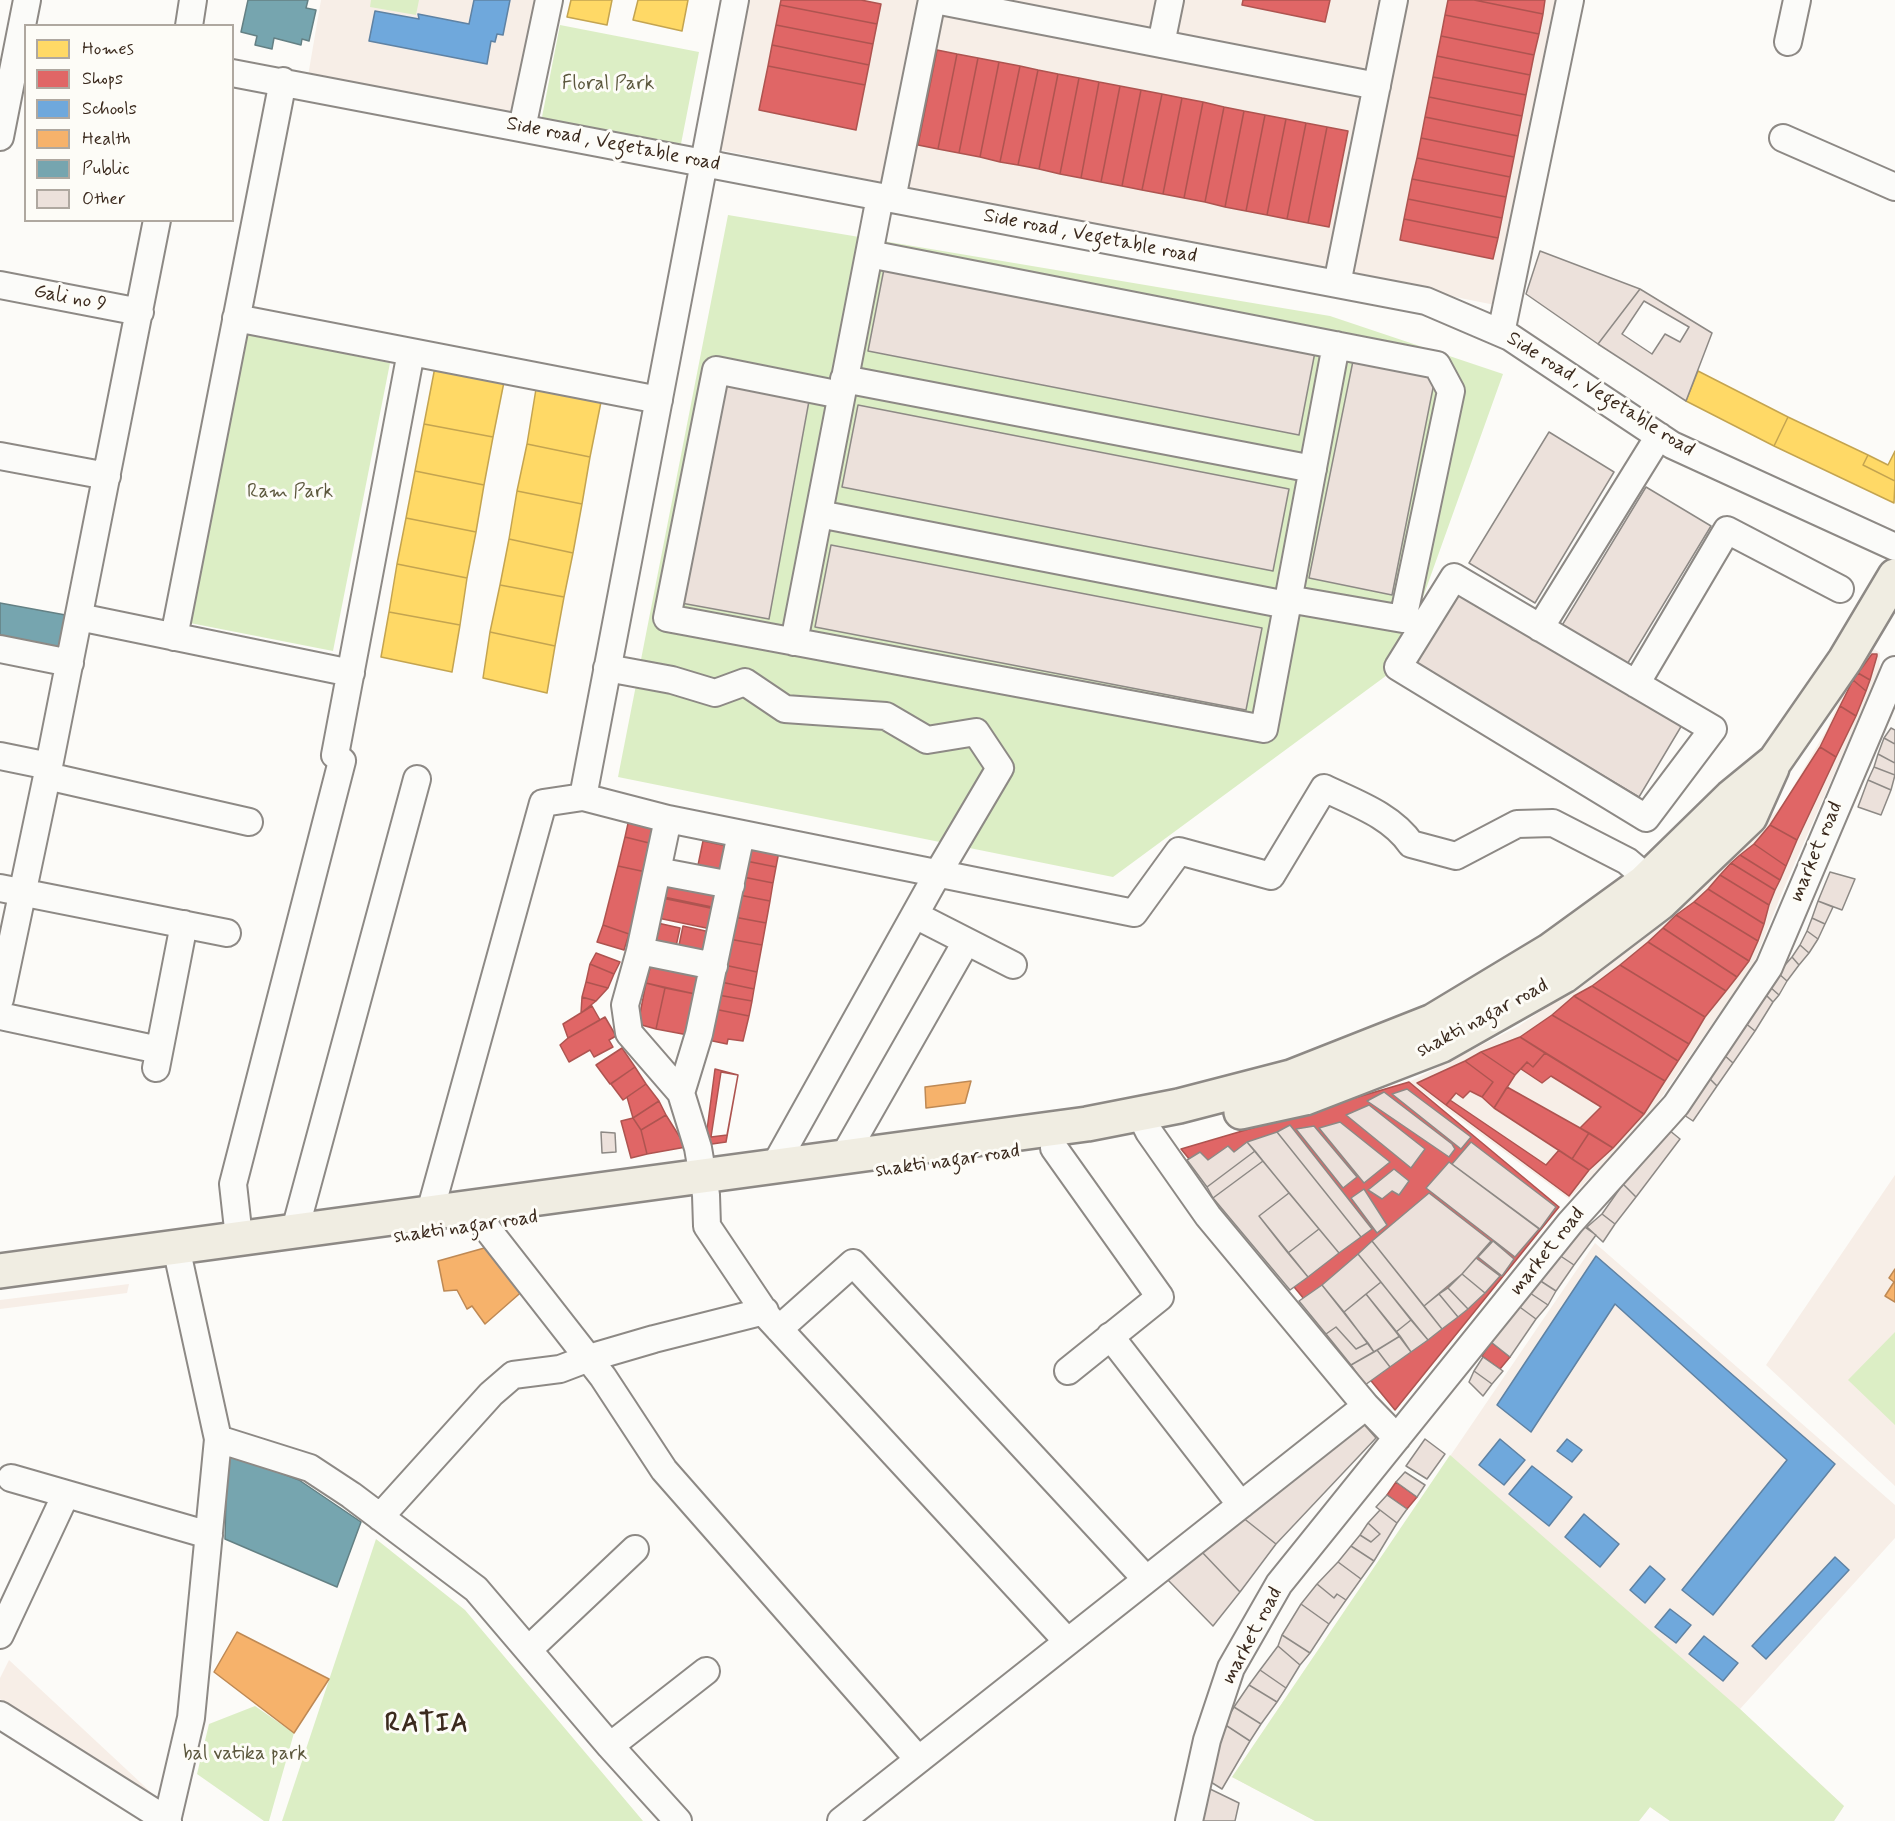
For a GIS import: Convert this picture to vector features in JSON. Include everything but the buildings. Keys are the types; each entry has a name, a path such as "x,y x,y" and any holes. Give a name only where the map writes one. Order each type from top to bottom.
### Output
{"main road":[{"path":"0,1271 178,1257 239,1238 295,1230 430,1212 704,1185 775,1166 844,1156 1087,1124 1145,1123 1179,1106 1292,1077 1433,1021 1549,951 1647,878 1731,797 1775,761 1845,660 1895,576"},
{"name":"shakti nagar road","path":"0,1290 178,1257 486,1226 704,1185 1054,1148 1109,1140 1145,1123 1305,1098 1442,1045 1564,976 1660,903 1750,818 1775,761"}],"street":[{"path":"0,137 27,0"},
{"path":"189,24 193,0"},
{"path":"522,128 549,0"},
{"path":"583,797 735,0"},
{"path":"794,642 869,254 886,198 933,0 1377,86"},
{"path":"1161,44 1170,0"},
{"path":"1336,284 1394,0"},
{"path":"1501,333 1570,0"},
{"path":"1788,42 1797,0"},
{"name":"Side road , Vegetable road","path":"234,73 1426,301 1510,337 1672,445 1895,547"},
{"path":"174,637 283,81"},
{"path":"1783,138 1895,187"},
{"path":"0,999 11,890 48,771 157,222"},
{"path":"819,514 1287,602 1403,619 1451,391 1437,365 869,254"},
{"name":"Gali no 9","path":"0,285 140,312"},
{"path":"236,318 659,400"},
{"path":"1313,469 843,387 716,370 667,618 1263,729 1313,469 1336,345"},
{"path":"239,1238 233,1184 342,761 335,755 411,352"},
{"path":"1540,628 1659,436"},
{"path":"0,456 107,476"},
{"path":"1636,684 1727,530 1840,589"},
{"path":"1454,577 1636,684 1713,729 1646,818 1398,667 1454,577"},
{"path":"79,617 351,673"},
{"path":"0,649 70,663"},
{"path":"608,668 672,680 715,693 745,682 785,709 886,716 927,740 976,732 1000,768 938,873 775,1166"},
{"name":"market road","path":"1189,1821 1207,1740 1231,1668 1280,1584 1570,1223 1676,1105 1769,967 1895,670"},
{"path":"0,756 48,771 249,822"},
{"path":"295,1230 417,779"},
{"path":"430,1212 543,802 583,797 668,819 1134,913 1179,851 1271,876 1324,788 1376,813 1402,831 1411,844 1456,856 1517,824 1553,823 1627,861 1647,878"},
{"path":"668,819 640,951 625,1005 629,1033 681,1093 698,1148 707,1226 772,1320 1067,1641"},
{"path":"681,1093 699,1034 741,834"},
{"path":"657,871 730,885"},
{"path":"11,890 227,933"},
{"path":"915,915 1013,965"},
{"path":"0,1016 158,1059 184,924"},
{"path":"844,1156 966,942"},
{"path":"640,951 714,966"},
{"path":"1145,1123 1208,1216 1366,1406 1397,1438"},
{"path":"1054,1148 1160,1297 1068,1371"},
{"path":"486,1226 589,1358 664,1470 918,1759"},
{"path":"0,1715 167,1821 191,1718 219,1439 178,1257"},
{"path":"380,1516 491,1394 513,1375 560,1369 589,1358 772,1320 853,1263 1146,1579"},
{"path":"1110,1336 1240,1505"},
{"path":"856,1818 918,1759 1366,1406"},
{"path":"219,1439 310,1468 380,1516 476,1589 610,1746 678,1821"},
{"path":"11,1478 209,1535"},
{"path":"0,1635 8,1595 66,1494"},
{"path":"528,1650 635,1550"},
{"path":"610,1746 706,1671"}],"shaded area":[{"path":"321,0 535,0 511,116 308,76"},
{"path":"746,0 1561,0 1500,306 716,149"},
{"path":"1874,649 1880,653 1879,672 1783,890 1753,965 1643,1124 1569,1199 1409,1082 1519,1026 1642,940 1706,883 1783,804 1827,729 1853,670"},
{"path":"1895,1175 1895,1486 1766,1365"},
{"path":"1595,1243 1895,1505 1895,1538 1740,1709 1844,1806 1834,1821 1670,1821 1650,1807 1639,1821 1315,1821 1232,1777"},
{"path":"129,1284 127,1293 0,1309 0,1300"},
{"path":"9,1660 156,1797 0,1699 0,1678"}],"green space":[{"path":"371,0 419,0 416,15 370,7"},
{"name":"Floral Park","path":"560,25 699,52 680,149 541,122"},
{"path":"728,215 1330,316 1503,374 1398,667 1113,877 618,777"},
{"name":"Ram Park","path":"247,334 390,363 333,651 190,623"},
{"path":"1895,1332 1895,1425 1848,1380"},
{"path":"1450,1455 1740,1709 1844,1806 1834,1821 1670,1821 1650,1807 1639,1821 1315,1821 1232,1777"},
{"path":"376,1539 465,1610 643,1821 282,1821"},
{"name":"bal vatika park","path":"255,1706 294,1733 269,1821 264,1821 197,1774 209,1724"}],"district":[{"name":"RATIA","path":"427,1726"}]}
